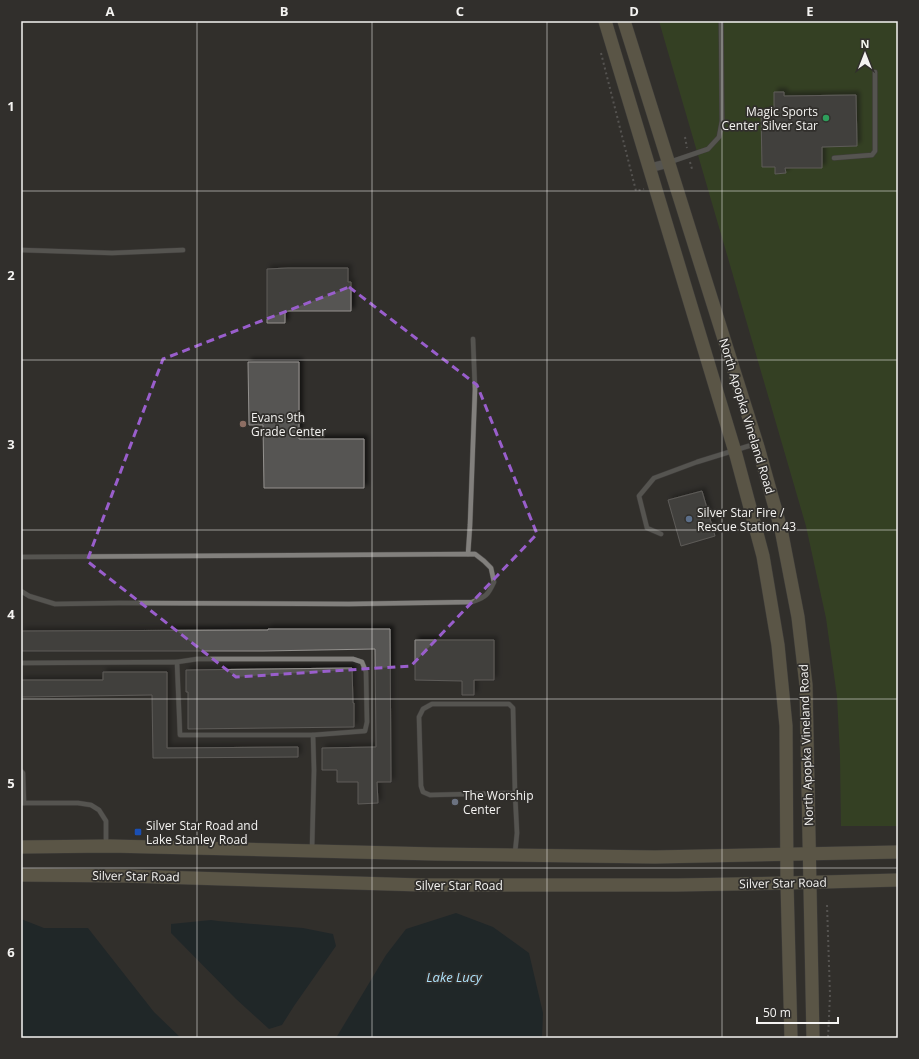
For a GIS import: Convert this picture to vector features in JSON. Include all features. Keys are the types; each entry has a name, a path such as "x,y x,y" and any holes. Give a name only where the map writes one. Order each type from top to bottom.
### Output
{"main road":[{"name":"North Apopka Vineland Road","path":"605,21 735,450 763,556 778,645 786,726 787,883 791,1038"},
{"name":"North Apopka Vineland Road","path":"624,21 757,443 781,529 798,617 806,685 813,1038"},
{"path":"21,847 106,846 655,857 898,852"},
{"name":"Silver Star Road","path":"21,875 134,876 421,885 677,885 898,880"}],"street":[{"path":"650,168 669,163"}],"lane":[{"path":"669,163 708,148 718,137 722,121 721,21"},
{"path":"834,158 872,155 875,151 875,72"},
{"path":"21,250 112,253 183,250"},
{"path":"468,554 475,389 473,339"},
{"path":"660,534 647,528 639,496 654,478 697,462 757,443"},
{"path":"21,557 475,554 490,568 494,582 489,592 483,598 472,602 334,604 55,604 28,596 21,592"},
{"path":"21,663 177,662 197,659 353,659 362,662 366,672 367,722 365,731 313,735 180,735 177,662"},
{"path":"515,793 430,794 423,792 421,786 419,716 423,709 432,704 509,704 513,708 517,833 515,855"},
{"path":"312,851 314,770 313,735"},
{"path":"21,771 23,773 23,803 78,803 91,805 99,810 106,821 106,846"}],"path":[{"path":"600,48 636,191 648,188"},
{"path":"827,905 830,995 828,1038"}],"highlighted area":[{"path":"349,287 477,385 537,534 411,666 236,677 87,561 163,359"}],"green space":[{"path":"659,21 898,21 898,826 841,826 837,696 826,618 806,526"}],"water":[{"name":"Lake Lucy","path":"456,913 493,927 529,953 543,1013 542,1038 336,1038 386,955 406,929"},
{"path":"21,919 44,928 88,928 154,1012 181,1038 21,1038"},
{"path":"211,920 303,928 333,934 336,946 282,1025 269,1029 236,999 171,933 171,924"}],"building":[{"path":"774,92 784,92 784,96 856,95 857,146 822,147 822,168 785,168 786,173 775,174 775,167 762,167 761,113 774,112"},
{"path":"348,268 348,282 351,282 351,311 285,311 285,323 267,323 267,269"},
{"path":"248,362 299,362 299,439 364,439 364,488 264,488 263,425 249,425"},
{"path":"702,491 715,536 681,546 668,500"},
{"path":"390,629 391,782 377,782 378,803 358,804 358,782 337,782 337,770 322,770 322,748 376,747 375,649 263,651 21,651 21,631"},
{"path":"415,640 494,640 494,680 474,680 474,695 462,695 462,681 415,680"},
{"path":"352,668 354,727 188,729 188,692 186,692 186,670"},
{"path":"103,672 167,672 167,748 298,747 298,757 153,758 152,695 21,697 21,680 103,680"}],"place":[{"name":"Magic Sports Center Silver Star","path":"826,118"},
{"name":"Evans 9th Grade Center","path":"243,424"},
{"name":"Silver Star Fire / Rescue Station 43","path":"689,519"},
{"name":"The Worship Center","path":"455,802"},
{"name":"Silver Star Road and Lake Stanley Road","path":"138,832"}]}
